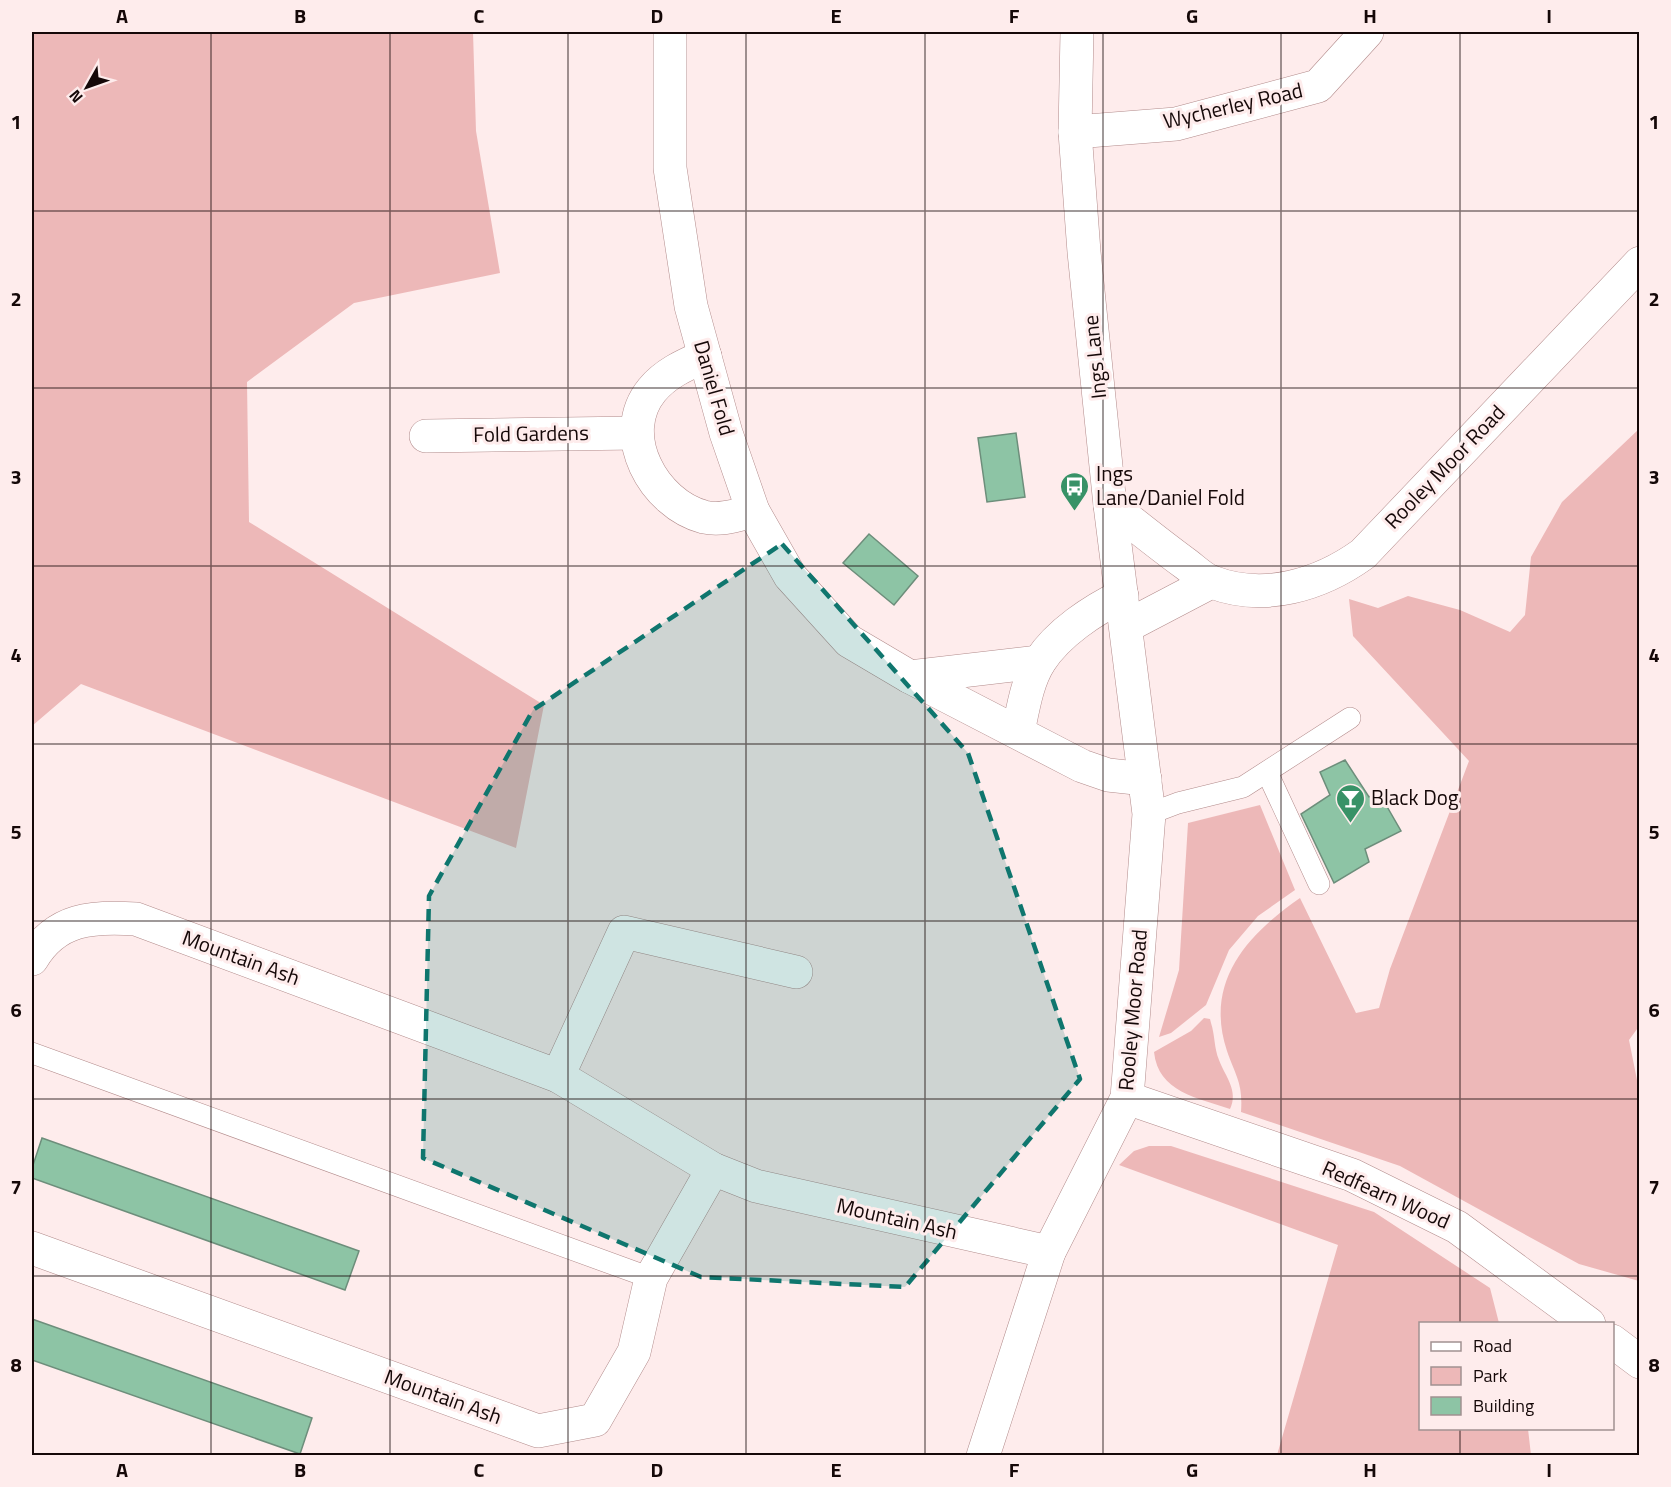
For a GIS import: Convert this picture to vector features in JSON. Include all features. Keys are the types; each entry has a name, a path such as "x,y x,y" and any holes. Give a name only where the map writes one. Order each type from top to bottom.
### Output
{"street":[{"name":"Daniel Fold","path":"670,32 670,168 691,306 726,433 753,511 790,576 849,641 910,677 1082,766 1108,775 1145,779"},
{"name":"Ings Lane","path":"1077,32 1075,132 1084,252 1110,505 1132,681"},
{"name":"Wycherley Road","path":"1075,132 1176,124 1318,86 1367,32"},
{"name":"Rooley Moor Road","path":"1110,505 1211,582 1234,588 1287,589 1314,582 1338,572 1354,560 1640,263"},
{"path":"705,356 669,373 651,391 640,410 637,433 639,449 660,490 686,511 718,519 753,511"},
{"name":"Fold Gardens","path":"426,436 637,433"},
{"path":"1018,732 1029,688 1039,662 1074,627 1103,606 1125,611 1211,582"},
{"path":"910,677 1039,662"},
{"name":"Rooley Moor Road","path":"984,1455 1049,1252 1127,1098 1149,814 1132,681"},
{"name":"Mountain Ash","path":"32,959 39,946 77,921 108,917 136,919 558,1076 713,1169 766,1189 1049,1252"},
{"path":"558,1076 624,932 796,972"},
{"name":"Redfearn Wood","path":"1127,1098 1352,1175 1457,1227 1587,1322"},
{"name":"Mountain Ash","path":"32,1248 538,1431 595,1420 634,1352 651,1278 713,1169"},
{"path":"1614,1342 1640,1362"}],"lane":[{"path":"1149,814 1178,803 1243,788 1350,718"},
{"path":"1267,772 1319,884"},
{"path":"32,1053 651,1278"}],"highlighted area":[{"path":"782,544 968,753 1080,1079 905,1287 701,1277 423,1158 429,896 533,710"}],"green space":[{"path":"32,32 473,32 476,131 500,273 354,303 247,382 249,522 544,705 516,848 81,684 32,726"},
{"path":"1639,429 1640,1025 1629,1040 1640,1095 1639,1281 1579,1264 1400,1166 1241,1112 1240,1087 1221,1026 1221,1003 1226,982 1235,962 1248,944 1281,912 1300,898 1356,1013 1379,1008 1390,969 1469,761 1353,636 1349,599 1378,608 1408,596 1460,610 1510,632 1525,615 1531,557 1562,502"},
{"path":"1260,805 1295,890 1258,916 1229,950 1206,1005 1171,1033 1159,1037 1179,970 1188,823"},
{"path":"1204,1018 1210,1019 1217,1055 1232,1090 1230,1109 1193,1097 1171,1085 1157,1065 1154,1052 1191,1031"},
{"path":"1149,1146 1171,1146 1374,1212 1490,1288 1499,1322 1419,1322 1419,1430 1528,1430 1531,1455 1277,1455 1338,1245 1119,1165 1134,1151"}],"building":[{"path":"1016,433 1025,497 987,502 978,438"},
{"path":"869,534 918,576 894,605 843,563"},
{"name":"Black Dog","path":"1345,760 1369,797 1378,791 1401,831 1365,849 1369,862 1334,883 1301,814 1330,795 1320,772"},
{"path":"42,1138 359,1251 345,1290 32,1178 32,1168"},
{"path":"32,1319 312,1418 300,1454 32,1360"}],"place":[{"name":"Ings Lane/Daniel Fold","path":"1075,512"},
{"name":"Black Dog","path":"1350,824"}]}
